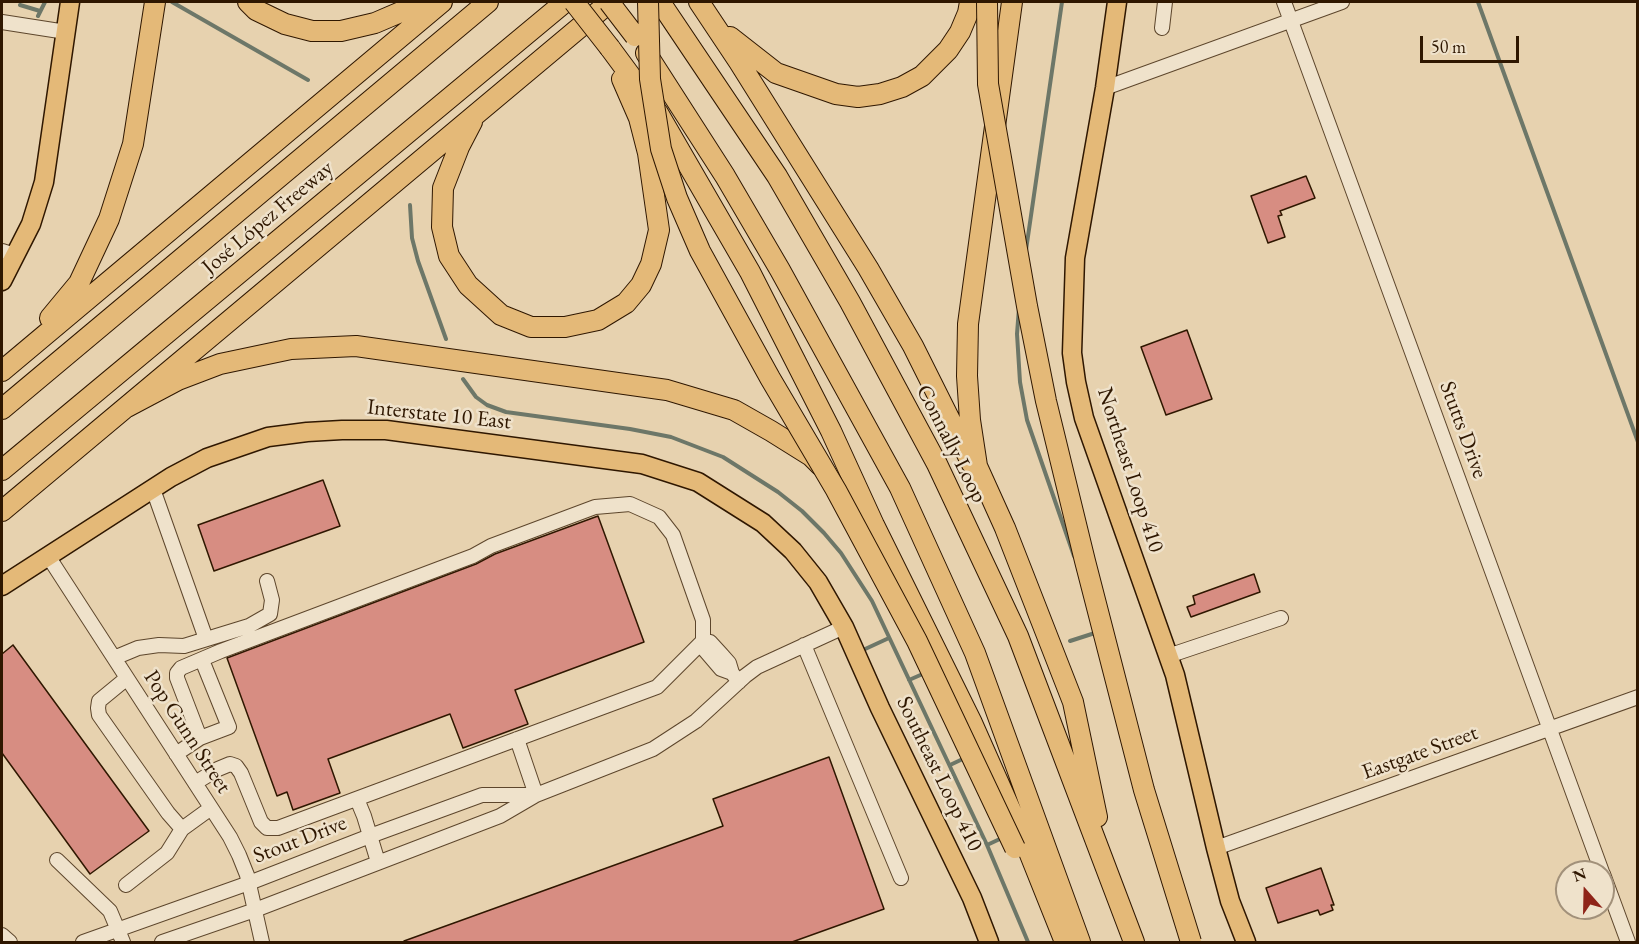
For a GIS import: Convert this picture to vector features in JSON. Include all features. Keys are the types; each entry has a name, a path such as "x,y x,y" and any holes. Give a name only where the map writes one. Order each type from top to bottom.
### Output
{"highway":[{"path":"19,356 79,283 110,219 133,144 155,2"},
{"path":"248,2 256,10 285,24 312,31 341,31 375,23 424,2"},
{"path":"2,371 442,2"},
{"name":"José López Freeway","path":"2,409 488,2"},
{"name":"José López Freeway","path":"2,470 565,2"},
{"path":"574,2 658,113 750,272 831,431 874,525 972,723 1023,837 1065,942"},
{"path":"2,511 610,2 635,36 725,176 780,270 900,488 975,653 1080,942"},
{"path":"699,2 868,268 913,346 1005,528"},
{"path":"710,18 776,73 836,94 858,97 880,94 902,87 922,76 948,50 960,32 970,2"},
{"path":"987,2 988,84 1046,401 1144,790 1191,942"},
{"path":"1012,2 968,324 967,376 970,420 977,466 1005,528 1073,702 1110,878"},
{"name":"Connally Loop","path":"657,3 650,79 661,149 681,208 700,251 770,378 836,490 917,641 1015,848 1051,942"},
{"name":"Connally Loop","path":"657,3 777,176 850,302 937,464 1018,636 1134,942"},
{"path":"475,115 459,147 443,188 442,227 449,256 468,285 501,315 531,327 565,327 598,320 626,303 641,285 651,264 659,230 648,153 639,118 610,48"},
{"path":"127,407 178,380 220,364 291,349 347,346 668,390 734,410 811,456 874,525"}],"main road":[{"path":"2,280 8,253 31,224 44,182 70,2"},
{"name":"Northeast Loop 410","path":"1117,2 1105,88 1075,258 1072,353 1084,418 1175,675 1230,901 1246,942"},
{"name":"Interstate 10 East","path":"2,586 153,489 207,458 268,437 307,432 386,430 642,464 698,482 763,523 793,551 818,582 844,627"},
{"name":"Southeast Loop 410","path":"844,627 879,708 972,898 989,942"}],"street":[{"path":"1162,28 1166,2"},
{"name":"Stutts Drive","path":"1284,2 1598,860"},
{"path":"1105,88 1342,2"},
{"path":"2,22 66,32"},
{"path":"153,489 206,639"},
{"path":"200,738 177,678 177,673 181,668 595,507 630,504 659,517 673,535 703,620 705,644 729,663 735,677"},
{"name":"Pop Gunn Street","path":"48,556 230,837 249,883 262,942"},
{"path":"114,658 138,648 159,645 184,646 249,626 270,614 272,600 267,581"},
{"path":"1168,656 1281,618"},
{"name":"Stout Drive","path":"162,942 255,910 500,816 536,795 653,749 696,721 735,677 844,627"},
{"path":"195,783 230,764 236,766 261,822 267,828 278,828 657,687 705,644"},
{"path":"804,645 901,878"},
{"path":"176,754 200,738 229,727 202,660"},
{"path":"127,678 99,701 99,715 168,813 182,829"},
{"name":"Eastgate Street","path":"1216,848 1638,697"},
{"path":"517,739 536,795"},
{"name":"Stout Drive","path":"83,942 120,936 249,883 482,795 536,795"},
{"path":"357,799 378,862"},
{"path":"126,885 167,853 182,829 211,808"},
{"path":"57,860 110,911 120,936"},
{"name":"Stutts Drive","path":"1615,906 1628,942"},
{"path":"2,935 10,942"}],"building":[{"path":"1306,176 1315,198 1280,211 1282,215 1278,216 1285,237 1268,243 1251,196"},
{"path":"1187,330 1212,399 1166,415 1141,347"},
{"path":"323,480 340,526 214,571 198,525"},
{"path":"598,516 644,642 515,690 528,724 463,748 450,714 328,759 340,793 293,810 287,792 277,796 227,658"},
{"path":"1254,574 1260,592 1191,617 1187,607 1195,604 1193,596"},
{"path":"13,645 149,831 90,874 2,753 2,654"},
{"path":"829,757 884,909 792,942 404,942 723,826 713,799"},
{"path":"1321,868 1334,905 1331,905 1333,910 1320,915 1318,910 1278,923 1266,888"}],"waterway":[{"path":"38,16 45,2"},
{"path":"172,2 308,80"},
{"path":"1026,250 1062,2"},
{"path":"1478,2 1638,442"},
{"path":"20,5 40,11"},
{"path":"410,205 412,238 418,261 446,339"},
{"path":"1019,308 1017,334 1020,382 1027,420 1074,556"},
{"path":"463,379 476,397 487,405 506,412 671,437 723,457 778,492 802,511 841,553 872,601 987,845 1028,942"},
{"path":"1070,641 1098,632"},
{"path":"863,650 889,638"},
{"path":"909,680 925,673"},
{"path":"950,765 967,757"},
{"path":"987,845 1002,838"}]}
